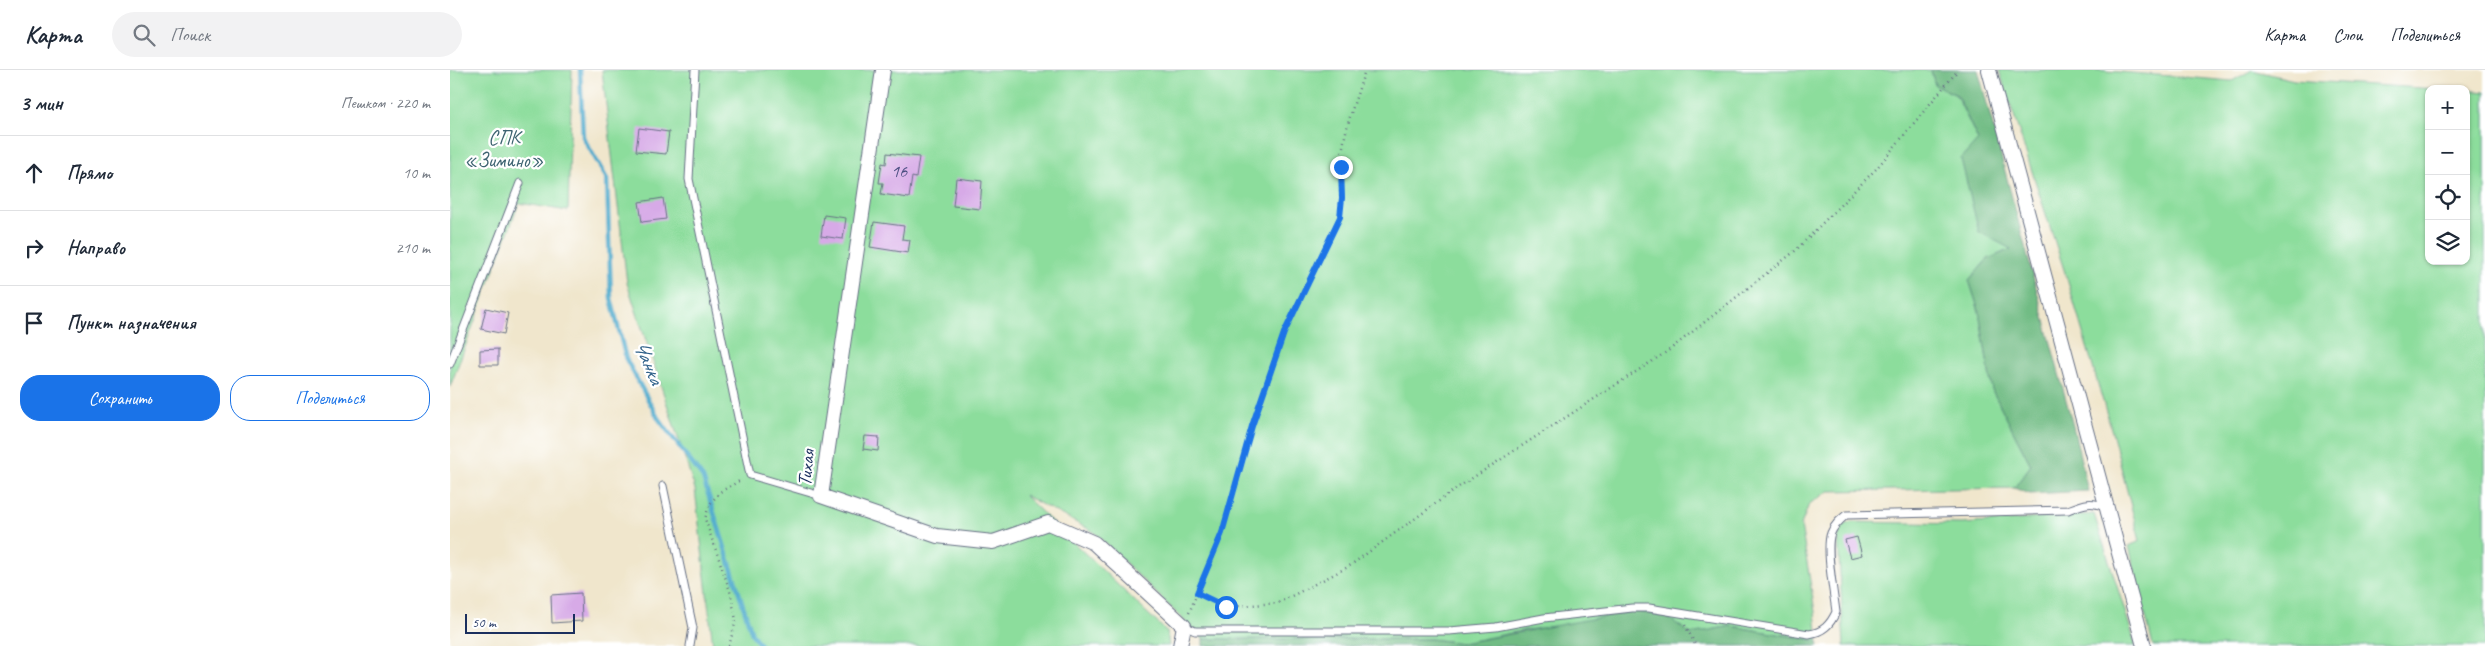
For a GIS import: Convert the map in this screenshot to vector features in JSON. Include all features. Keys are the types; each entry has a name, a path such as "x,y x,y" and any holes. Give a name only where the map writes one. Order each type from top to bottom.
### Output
{"street":[{"name":"Тихая","path":"883,70 821,496 936,536 993,542 1048,523 1094,543 1184,626"},
{"path":"1989,70 2144,646"},
{"path":"1180,646 1184,626"}],"lane":[{"path":"695,70 689,179 750,474 821,496"},
{"path":"450,364 520,183"},
{"path":"664,486 693,628 690,646"},
{"path":"1184,626 1195,631 1212,632 1449,631 1496,627 1544,618 1632,608 1649,608 1809,634 1819,632 1832,622 1836,612 1829,546 1831,533 1837,522 1846,515 2068,510 2087,503 2096,503 2106,508"}],"path":[{"path":"1184,626 1222,533 1252,426 1284,333 1340,217 1342,198 1341,167 1346,131 1365,70"},
{"path":"1197,593 1226,607 1278,603 1348,567 1460,486 1668,351 1795,251 1876,169 1958,70"},
{"path":"729,646 736,620 730,591 705,519 709,505 720,492 750,474"},
{"path":"1679,614 1696,646"}],"green space":[{"name":"СПК «Зимино»","path":"450,70 572,70 568,211 519,203 450,387"},
{"path":"602,70 1931,70 1935,85 1956,95 1978,140 2011,249 1988,259 1969,280 1979,311 1992,390 2031,465 2014,488 1829,491 1809,504 1801,525 1818,641 1731,626 1691,634 1667,617 1586,622 1526,630 1462,643 1431,639 1203,639 1094,532 1024,495 1167,632 1169,646 713,646 695,489 627,283"},
{"path":"1931,70 1978,70 2073,426 2088,491 2030,494 2014,488 2031,465 1992,390 1979,311 1969,280 1988,259 2011,249 1979,232 1961,159 1978,140 1957,95 1935,85"},
{"path":"1999,70 2095,70 2232,81 2252,70 2294,80 2425,88 2425,265 2470,265 2470,90 2485,92 2485,646 2153,646 2129,546 2140,541 2112,432 2068,282"},
{"path":"2094,514 2136,646 1844,646 1838,537 1844,525 1851,522 1962,524"},
{"path":"1634,611 1667,617 1691,634 1731,626 1818,641 1819,646 1203,646 1203,639 1431,639 1462,643"}],"building":[{"path":"639,128 669,132 666,154 636,151"},
{"path":"887,153 919,157 916,178 912,177 909,198 881,194 883,183 879,183 882,163 886,164"},
{"path":"956,178 982,181 980,209 953,206"},
{"path":"663,198 666,219 642,222 639,202"},
{"path":"824,215 846,218 843,239 821,236"},
{"path":"874,222 904,226 902,239 910,240 908,253 870,247"},
{"path":"486,308 508,313 504,334 481,329"},
{"path":"498,349 498,365 480,365 480,350"},
{"path":"865,436 879,437 878,451 863,449"},
{"path":"1857,537 1862,555 1850,558 1845,540"},
{"path":"581,593 582,621 552,623 551,595"}],"waterway":[{"name":"Чанка","path":"580,70 583,137 607,179 611,298 626,359 658,418 703,478 752,634 761,646"}],"route":[{"path":"1226,607 1197,593 1222,533 1252,426 1284,333 1314,266 1340,217 1342,198 1341,167"}]}
